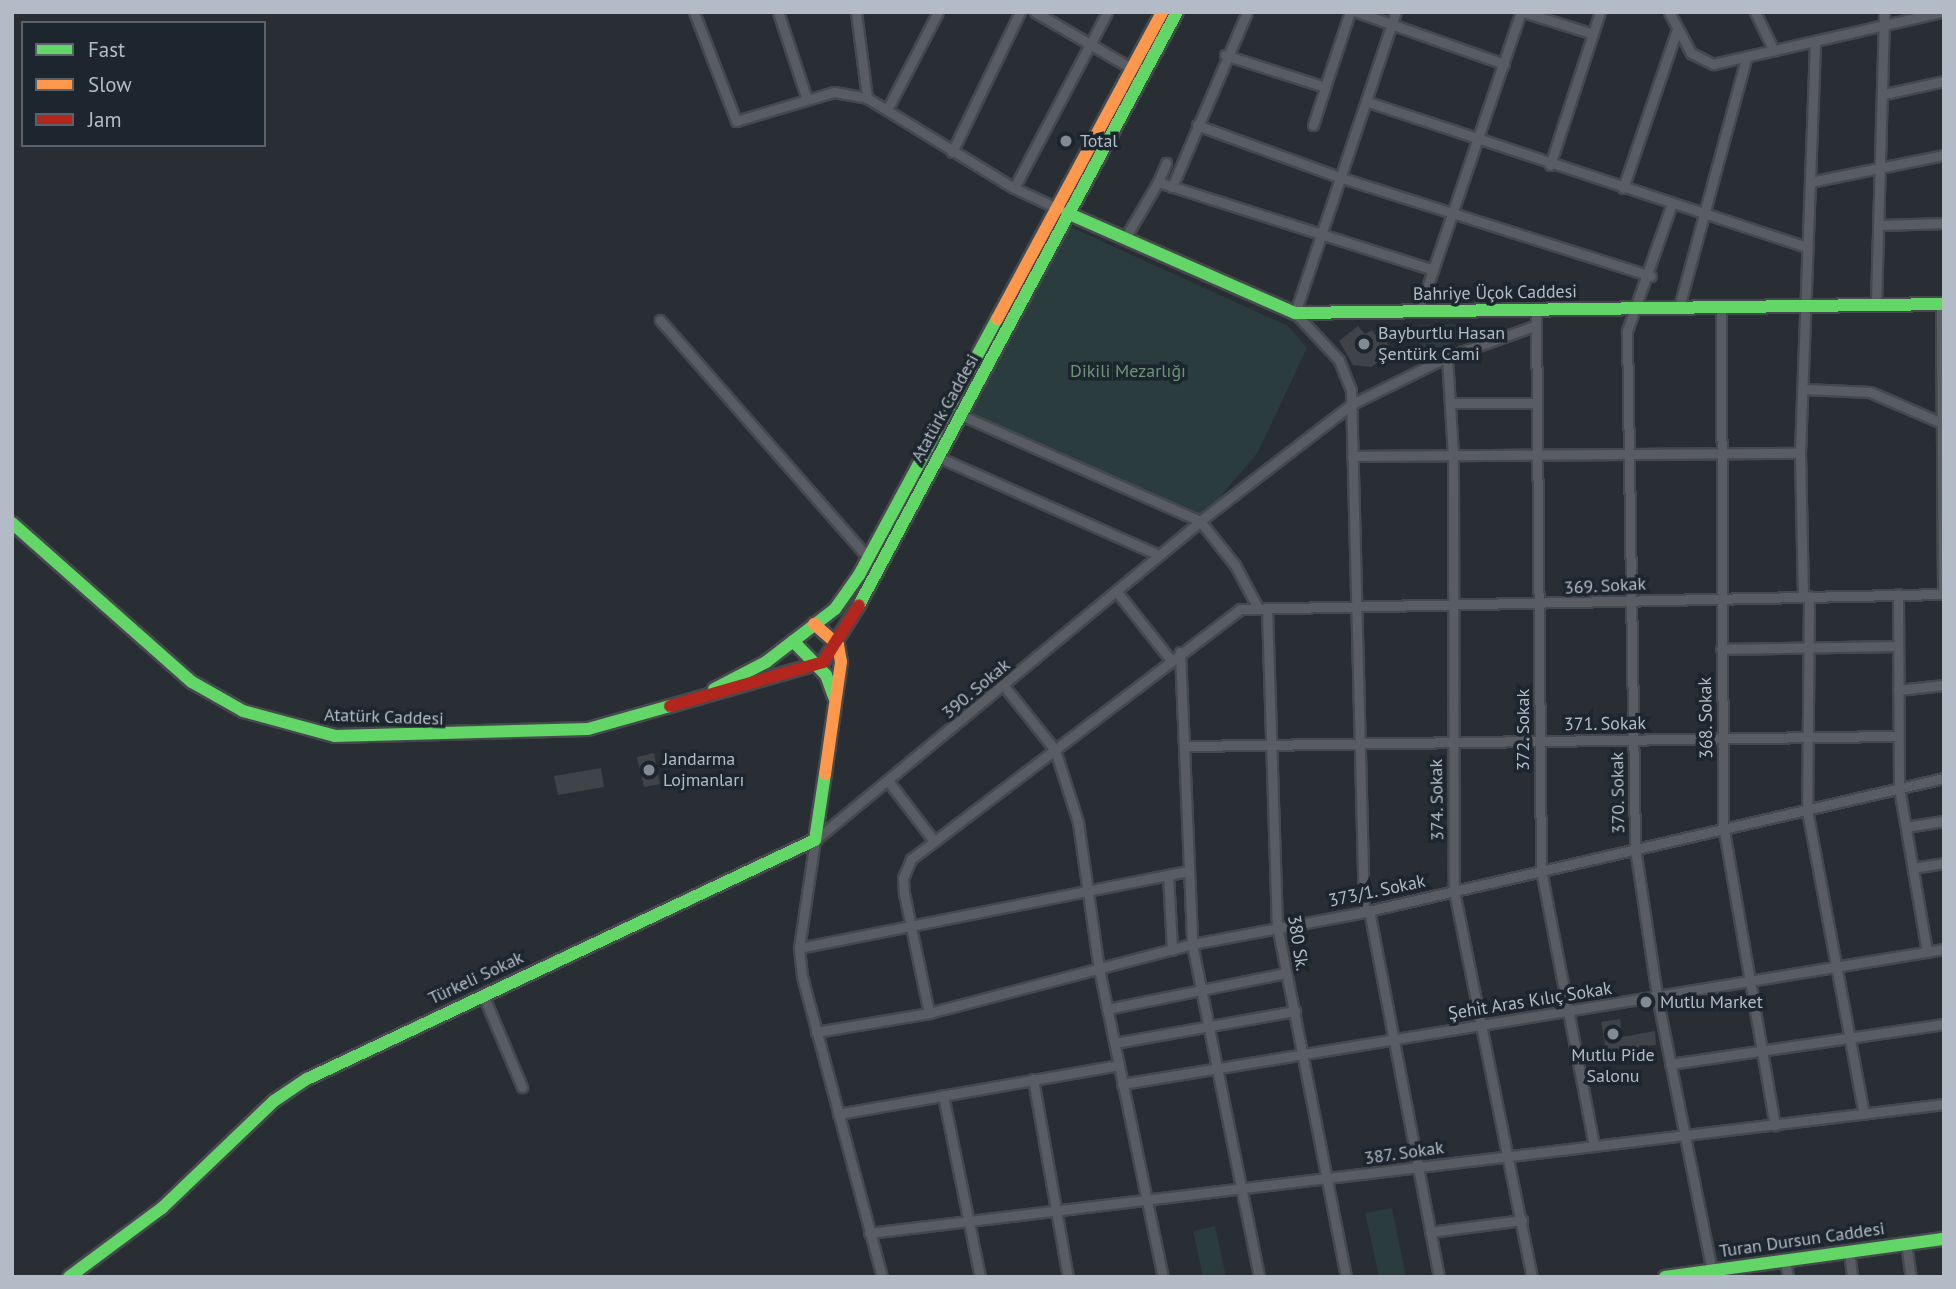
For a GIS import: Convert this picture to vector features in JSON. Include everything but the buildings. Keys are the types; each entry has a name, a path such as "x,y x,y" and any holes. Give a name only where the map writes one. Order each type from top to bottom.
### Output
{"main road":[{"name":"Atatürk Caddesi","path":"12,523 172,666 243,712 280,724 335,736 479,736 588,729 655,713 813,666 831,657 938,457 963,416 1131,68 1162,12"},
{"name":"Atatürk Caddesi","path":"655,713 713,690 793,641 835,609 869,559 1177,12"},
{"name":"Bahriye Üçok Caddesi","path":"1063,211 1295,313 1942,304"},
{"path":"814,624 838,645 835,701 815,840"},
{"path":"793,641 813,666 826,675 835,701"},
{"name":"Türkeli Sokak","path":"69,1277 162,1208 274,1101 307,1079 815,840"},
{"name":"Turan Dursun Caddesi","path":"1665,1277 1713,1273 1785,1260 1944,1239"}],"street":[{"path":"694,12 736,121 834,92 867,98 1014,188 1063,211"},
{"path":"778,12 807,99"},
{"path":"856,12 867,98"},
{"path":"887,110 938,12"},
{"path":"952,152 1020,12"},
{"path":"1035,12 1131,68"},
{"path":"1014,188 1108,12"},
{"path":"1172,187 1225,55 1247,12"},
{"path":"1313,125 1350,12"},
{"path":"1357,12 1503,64"},
{"path":"1396,12 1295,313 1339,359 1352,404 1366,911 1439,1277"},
{"path":"1419,312 1522,12 1593,34"},
{"path":"1550,165 1600,12"},
{"path":"1669,12 1686,47 1705,63 1746,59 1942,12"},
{"path":"1755,12 1774,51"},
{"path":"1876,303 1887,26 1884,12"},
{"path":"1623,188 1677,29"},
{"path":"1815,43 1800,453 1810,648 1811,738 1807,810 1864,1114"},
{"path":"1225,55 1325,87"},
{"path":"1679,307 1706,218 1746,59"},
{"path":"1885,94 1944,80"},
{"path":"1368,102 1706,218 1807,247"},
{"path":"1197,125 1342,178 1453,211 1651,276"},
{"path":"1810,182 1944,155"},
{"path":"1125,238 1166,163"},
{"path":"1158,182 1433,270"},
{"name":"370. Sokak","path":"1671,206 1651,276 1634,309 1627,331 1626,457 1635,848 1657,996 1713,1273"},
{"path":"1881,225 1944,223"},
{"path":"1942,304 1943,594"},
{"name":"368. Sokak","path":"1721,306 1719,598 1723,825 1752,978 1775,1126"},
{"name":"372. Sokak","path":"1536,310 1535,456 1541,870 1594,1145"},
{"path":"660,320 869,559"},
{"name":"390. Sokak","path":"815,840 889,782 1200,521 1352,404 1447,357 1534,326"},
{"name":"374. Sokak","path":"1447,357 1451,403 1454,603 1454,891 1532,1277"},
{"path":"1804,389 1870,392 1943,424"},
{"path":"1451,403 1535,403"},
{"path":"963,416 1200,521 1235,565 1263,608"},
{"path":"1352,456 1626,457 1720,452 1800,453"},
{"path":"938,457 1159,555"},
{"path":"1117,592 1170,659"},
{"path":"1898,594 1899,788 1927,951"},
{"name":"369. Sokak","path":"929,1013 903,878 911,859 1234,612 1263,608 1358,605 1537,605 1629,600 1943,594"},
{"name":"380 Sk.","path":"1263,608 1277,925 1346,1277"},
{"path":"1721,649 1897,646"},
{"path":"1180,652 1187,746 1188,871 1192,944 1238,1191 1259,1277"},
{"path":"1898,690 1944,685"},
{"path":"1004,686 1055,750 1078,822 1099,969 1163,1277"},
{"name":"371. Sokak","path":"1187,746 1271,743 1360,746 1722,737 1897,736"},
{"name":"373/1. Sokak","path":"816,1032 929,1013 1192,944 1277,925 1366,911 1723,825 1807,810 1944,778"},
{"path":"889,782 934,841"},
{"path":"1906,827 1944,821"},
{"path":"815,840 799,948 816,1032 881,1277"},
{"path":"1913,868 1944,863"},
{"path":"799,948 912,929 1188,871"},
{"path":"1168,875 1172,950"},
{"name":"Şehit Aras Kılıç Sokak","path":"1122,1084 1392,1041 1752,978 1944,949"},
{"path":"1107,1009 1285,973"},
{"path":"483,995 522,1087"},
{"path":"1115,1043 1294,1011"},
{"path":"1670,1064 1944,1024"},
{"path":"838,1114 1119,1065"},
{"path":"1033,1079 1068,1277"},
{"path":"943,1095 980,1277"},
{"name":"387. Sokak","path":"869,1233 1149,1202 1508,1155 1775,1126 1944,1104"},
{"path":"1430,1232 1522,1220"},
{"path":"1906,1244 1911,1277"},
{"path":"1849,1251 1852,1277"},
{"path":"1785,1260 1788,1277"}],"green space":[{"name":"Dikili Mezarlığı","path":"1066,225 1288,326 1307,348 1258,452 1200,521 968,418"},
{"path":"1466,324 1474,333 1424,356 1417,325"},
{"path":"1392,1208 1406,1277 1379,1277 1365,1213"},
{"path":"1215,1226 1226,1277 1203,1277 1193,1231"}],"traffic: fast":[{"path":"859,605 1177,12"},
{"path":"1067,213 1295,313 1944,304"},
{"path":"714,689 766,662 835,609 859,575 997,319"},
{"path":"12,523 192,682 243,711 335,736 588,729 670,706"},
{"path":"793,641 826,675 834,697"},
{"path":"69,1277 162,1208 274,1101 307,1079 815,840 825,774"},
{"path":"1665,1277 1944,1239"}],"traffic: slow":[{"path":"997,319 1162,12"},
{"path":"814,624 838,645 841,662 825,774"}],"traffic: jam":[{"path":"670,706 823,662 859,605"}],"place":[{"name":"Total","path":"1066,141"},
{"name":"Bayburtlu Hasan Şentürk Cami","path":"1364,344"},
{"name":"Jandarma Lojmanları","path":"649,770"},
{"name":"Mutlu Market","path":"1646,1002"},
{"name":"Mutlu Pide Salonu","path":"1613,1034"}]}
